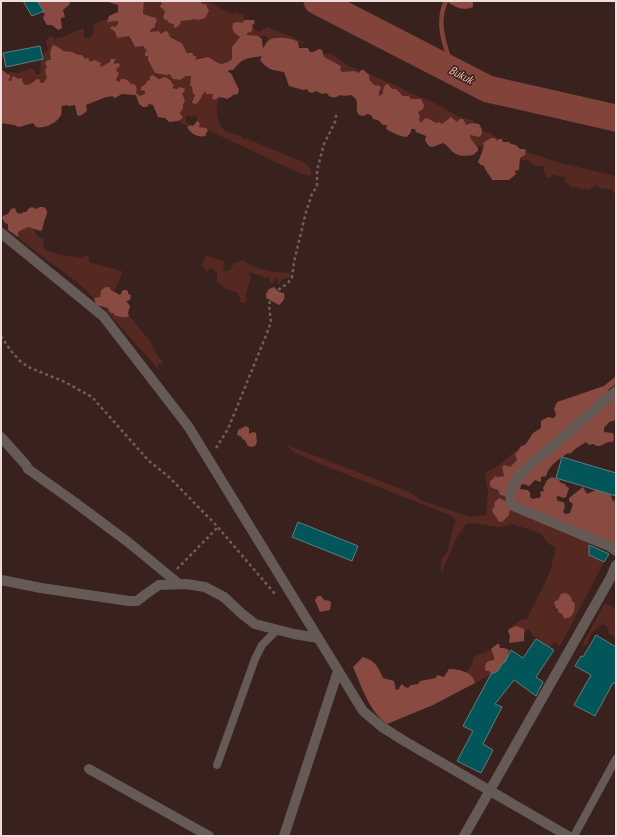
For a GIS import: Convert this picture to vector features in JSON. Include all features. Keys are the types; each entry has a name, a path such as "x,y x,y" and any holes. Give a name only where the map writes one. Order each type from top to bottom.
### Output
{"street":[{"path":"1,234 103,316 188,426 363,711 382,727 568,836"},
{"path":"616,391 520,474 510,492 510,500 513,506 611,547 616,551"},
{"path":"1,438 28,469 128,542 179,584"},
{"path":"464,836 611,577 616,565"},
{"path":"1,580 41,588 129,601 137,601 159,585 186,584 205,587 224,596 241,613 255,624 318,638"},
{"path":"284,836 338,671"},
{"path":"89,769 209,836"}],"lane":[{"path":"217,766 255,659 262,646 277,630"},
{"path":"574,836 616,759"}],"path":[{"path":"209,461 228,429 267,333 271,322 269,306 271,295 288,283 292,277 294,262 306,212 312,194 317,186 317,170 324,144 336,120 336,113"},
{"path":"1,336 20,361 28,367 66,382 92,398 149,461 169,477 218,528 278,597"},
{"path":"170,576 218,528"}],"shaded area":[{"path":"37,1 69,1 70,4 63,10 65,17 61,18 62,28 58,30 52,25 47,25 43,18 45,14 42,12 42,9"},
{"path":"105,1 144,1 143,14 156,18 157,21 155,27 150,30 150,32 159,31 161,34 165,31 168,32 170,37 182,43 187,53 192,53 197,57 195,60 209,58 221,64 232,59 232,47 240,37 232,28 233,23 242,23 245,20 254,20 255,23 252,25 253,28 251,32 247,33 247,35 258,36 262,39 263,48 269,40 272,39 292,39 298,42 299,48 308,48 310,52 319,49 322,50 324,57 341,66 340,70 342,72 354,71 359,73 361,70 364,70 369,75 369,79 374,85 380,86 379,96 383,94 385,85 388,84 392,89 396,89 403,96 409,96 411,99 421,99 424,105 423,109 418,112 421,123 427,118 436,123 439,122 442,124 451,117 457,122 460,119 463,119 466,125 472,123 479,124 482,134 479,137 470,135 471,139 478,148 478,151 473,155 463,156 455,154 447,145 443,143 431,147 425,140 426,136 416,132 415,129 411,129 411,132 407,137 396,134 386,129 387,125 383,125 378,120 373,119 371,115 359,115 357,112 357,101 351,95 340,95 333,97 329,96 327,93 322,94 316,91 312,93 307,89 303,90 289,86 284,72 268,68 260,60 262,56 245,59 233,70 229,70 228,72 231,73 239,90 238,94 227,99 221,97 215,100 212,98 213,94 206,94 205,91 196,104 192,103 195,94 193,94 192,86 190,86 191,76 186,76 180,80 173,79 169,74 155,73 148,60 148,56 145,56 147,50 144,46 135,47 129,36 117,38 115,32 110,28 112,26 115,27 118,24 118,21 107,22 109,16 118,12 118,5"},
{"path":"144,1 160,1 165,12 163,17 174,24 174,28 179,26 181,21 205,18 209,11 198,1 207,1 232,14 237,11 236,14 244,13 243,16 245,20 236,35 240,37 232,47 232,59 221,64 211,58 200,57 194,60 194,56 186,51 181,42 163,32 161,34 150,32 149,30 154,17 143,14"},
{"path":"160,1 201,1 202,4 206,4 209,11 205,18 181,21 179,26 174,28 174,24 169,23 163,17 165,12 160,6 162,4"},
{"path":"448,1 472,1 473,7 467,9 458,8"},
{"path":"108,19 107,22 118,21 118,24 111,30 115,32 117,38 129,36 131,43 138,47 144,46 146,48 149,64 154,68 160,72 169,74 173,79 180,80 186,76 191,76 190,86 192,86 195,94 192,100 205,90 214,94 212,98 219,97 217,104 217,118 222,128 233,134 241,135 242,139 248,138 250,141 302,161 312,172 310,176 299,173 206,128 199,127 200,123 197,121 196,115 191,117 189,115 186,116 186,122 191,125 187,127 178,121 183,118 180,113 183,103 180,91 172,88 174,86 172,83 153,75 145,91 146,94 140,96 124,78 119,82 116,80 115,60 101,67 100,65 92,62 90,63 72,52 50,53 51,60 45,70 47,78 43,83 41,84 33,80 30,84 26,85 19,79 13,78 11,81 8,80 7,74 11,72 19,73 31,68 35,70 35,74 40,74 41,59 43,59 42,54 48,50 46,40 51,36 54,37 55,43 56,38 60,38 84,28 85,38 89,38 93,35 94,24"},
{"path":"267,27 305,43 302,44 301,42 288,39 275,39 268,41 266,36 247,36 247,33 251,32 253,28 259,32"},
{"path":"54,45 63,51 82,55 85,59 88,58 90,62 95,60 101,63 101,67 110,62 111,59 115,59 114,64 118,63 120,65 116,68 116,71 119,73 116,80 119,82 121,79 124,79 131,84 134,84 136,86 136,93 140,96 145,94 145,91 141,90 141,87 150,80 150,76 153,75 159,79 165,77 170,80 174,86 172,88 177,89 180,87 185,89 182,93 185,101 180,113 183,118 178,121 169,122 165,118 158,117 153,105 149,104 147,107 143,107 139,104 136,95 122,94 115,98 112,96 106,97 86,105 87,111 80,116 77,115 75,105 62,106 59,118 46,126 36,127 33,123 19,127 1,123 1,70 10,75 8,80 11,81 13,76 19,79 22,78 23,83 26,85 37,79 43,83 47,78 45,70 47,67 45,63 48,60 51,60 50,53 52,46"},
{"path":"322,50 324,54 330,53 349,66 360,71 359,73 354,71 342,72 340,70 341,66 324,57"},
{"path":"367,73 436,104 459,117 472,120 476,124 441,124 424,121 421,123 418,120 418,112 421,99 411,99 409,96 403,96 396,89 392,89 390,87 379,96 377,85 374,85 369,79"},
{"path":"197,121 200,123 199,127 206,128 208,130 205,136 194,134 187,127 191,125 193,126"},
{"path":"482,131 490,133 498,139 497,141 495,138 491,138 483,143 483,150 481,146 477,146 473,142 470,134 475,137"},
{"path":"491,138 495,138 497,141 498,139 502,139 503,142 509,142 516,145 520,149 526,150 525,155 520,158 519,170 515,171 516,174 509,180 492,180 484,166 478,162 484,147 483,143"},
{"path":"526,152 561,163 616,176 616,194 612,192 612,189 600,188 596,185 589,190 587,187 582,190 578,187 571,187 565,182 565,177 552,175 550,178 547,177 544,171 544,166 536,166 530,163 529,160 520,160"},
{"path":"32,207 36,209 44,207 47,210 41,231 28,227 18,232 18,237 8,230 8,224 5,223 2,218 3,216 8,214 11,209 15,208 17,213 22,214"},
{"path":"28,227 34,229 37,236 43,239 44,249 57,254 81,258 86,255 92,263 122,271 114,291 106,287 101,290 100,297 94,298 76,281 18,237 18,232"},
{"path":"206,256 224,261 223,269 226,271 230,270 234,263 243,260 259,269 289,273 292,275 288,278 282,279 279,284 277,284 278,281 276,277 274,278 275,282 270,283 269,277 265,279 263,276 248,272 251,277 245,298 248,299 244,303 240,302 241,299 238,293 224,288 217,282 217,272 211,268 206,272 202,265"},
{"path":"109,287 111,290 120,295 123,290 128,291 128,294 131,295 130,300 126,301 130,306 128,313 129,316 124,317 114,315 114,313 111,313 108,308 96,305 94,298 100,297 101,290"},
{"path":"274,287 279,292 284,293 284,300 279,305 266,298 266,294 269,289"},
{"path":"102,306 118,316 129,316 150,341 158,357 164,362 158,365 158,369"},
{"path":"616,376 616,384 609,389 608,392 616,393 616,420 609,422 604,428 604,432 613,433 613,442 596,446 594,444 589,445 586,442 555,463 549,469 546,476 541,477 541,482 535,480 529,486 523,484 521,485 520,489 528,490 530,497 533,499 539,498 541,496 540,492 544,491 543,488 547,480 552,477 559,480 569,488 566,497 556,497 558,501 565,504 563,512 566,514 570,513 573,504 569,501 569,498 583,487 587,494 596,490 611,495 613,502 616,498 616,542 613,546 539,517 507,495 500,495 498,490 490,486 490,481 494,478 494,476 504,476 502,467 504,465 510,467 517,460 515,454 520,447 526,444 533,433 541,428 541,421 548,417 555,417 556,414 554,409 557,402 604,386"},
{"path":"246,426 249,428 249,434 253,432 256,433 257,442 255,446 248,446 242,437 237,435 238,430"},
{"path":"287,445 409,492 423,501 470,517 486,515 488,490 485,472 494,469 520,447 520,450 515,454 517,460 510,467 504,465 502,470 504,476 494,478 490,481 492,488 498,490 500,495 507,495 590,543 588,547 590,549 591,556 604,562 560,646 554,642 549,649 532,635 528,628 523,637 514,627 509,629 520,620 527,619 550,572 556,548 549,544 540,533 512,524 500,527 473,523 466,524 456,539 441,574 441,560 447,552 456,521 452,516 320,464 292,451"},
{"path":"499,498 508,502 510,509 509,515 502,522 498,521 492,510 495,506 494,503"},
{"path":"563,593 568,594 575,603 573,614 567,618 564,618 562,614 558,612 554,602 559,599 560,595"},
{"path":"318,596 321,596 324,600 330,601 330,610 320,612 315,600"},
{"path":"605,603 616,609 616,637 608,633 609,628 603,624 592,632 586,646 582,645"},
{"path":"516,626 524,629 524,641 510,643 508,631"},
{"path":"499,644 500,648 509,650 508,656 510,658 496,672 491,674 489,671 486,671 485,664 494,660 491,649"},
{"path":"491,649 494,657 489,671 491,674 475,683 474,679 466,673 472,665 473,658"},
{"path":"363,657 376,665 383,678 394,681 396,690 399,689 402,684 408,688 411,685 418,684 420,681 436,678 437,675 444,677 449,669 469,674 474,679 475,683 433,705 387,724 371,706 353,667"}],"building":[{"path":"23,1 37,1 44,11 32,16"},
{"path":"40,46 43,59 6,67 3,53"},
{"path":"562,457 616,473 616,496 556,478"},
{"path":"298,522 358,546 352,561 292,537"},
{"path":"589,545 609,554 604,562 589,555"},
{"path":"596,635 616,647 616,683 613,683 595,716 574,705 591,675 575,666 581,656 583,657"},
{"path":"536,639 554,650 536,677 543,682 536,696 514,680 495,704 502,707 483,744 493,750 481,773 457,761 473,731 463,726 491,674 498,671 501,665 505,662 511,650 523,658"}],"waterway":[{"name":"Bukuk","path":"317,1 488,89 616,118"},
{"path":"446,1 441,18 445,45 453,71"}]}
